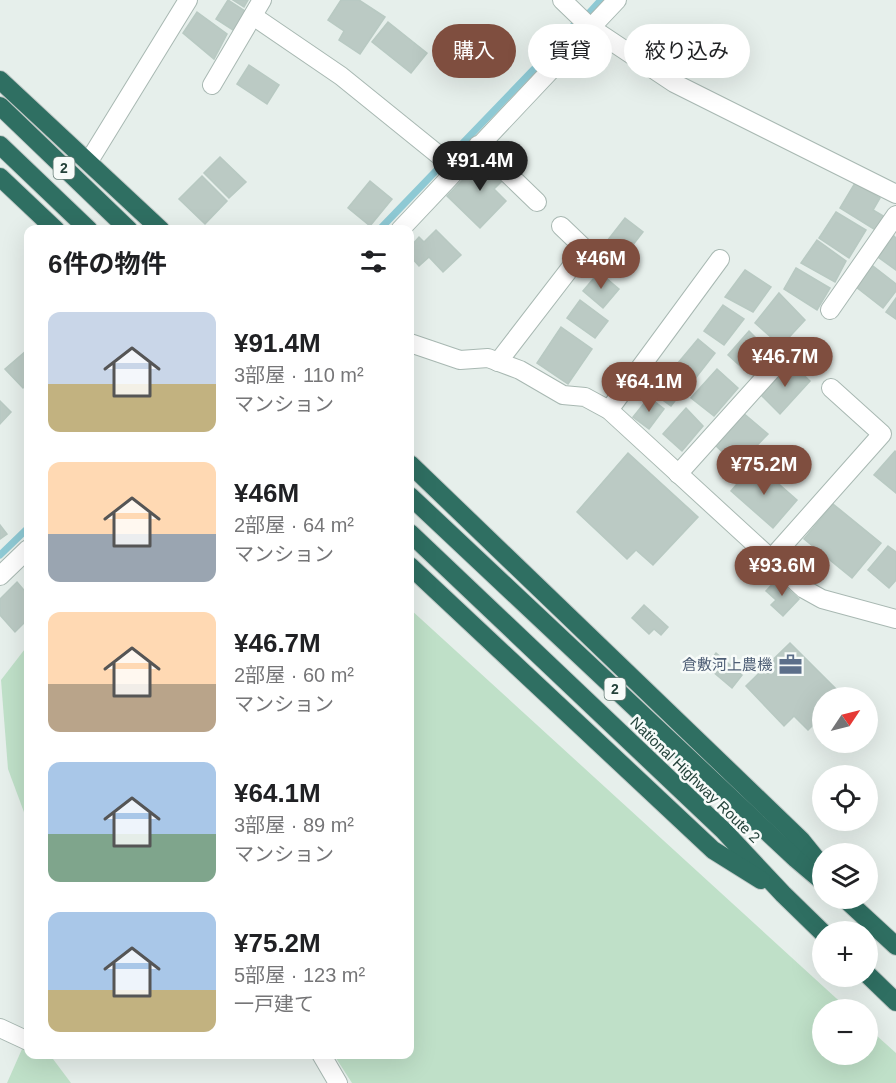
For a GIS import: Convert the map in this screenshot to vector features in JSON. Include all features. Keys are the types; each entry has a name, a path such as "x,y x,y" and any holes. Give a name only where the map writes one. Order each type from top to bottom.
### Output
{"highway":[{"path":"0,80 156,225"},
{"name":"2","path":"0,106 124,225"},
{"name":"2","path":"0,145 83,225"},
{"path":"1,181 50,225"},
{"path":"414,468 801,840 812,854"},
{"name":"National Highway Route 2","path":"414,500 812,872"},
{"name":"National Highway Route 2","path":"414,537 724,831 812,922"},
{"path":"414,570 714,850 783,894"},
{"path":"857,909 896,946"},
{"path":"878,985 896,1002"}],"street":[{"path":"89,162 188,0"},
{"path":"212,85 262,0"},
{"path":"562,0 588,24"},
{"path":"594,24 617,0"},
{"path":"253,16 341,76 449,163"},
{"path":"612,41 674,83 894,189"},
{"path":"404,225 449,163 478,145 542,78"},
{"path":"478,145 537,202"},
{"path":"830,310 896,215"},
{"path":"498,362 585,249 561,226"},
{"path":"609,410 720,259"},
{"path":"414,344 460,360 488,358 537,378 563,395 585,397 609,410 804,589 822,598 896,619"},
{"path":"678,474 776,365"},
{"path":"771,559 882,434 831,388"},
{"path":"0,576 24,553"},
{"path":"0,1028 24,1039"},
{"path":"324,1059 339,1083"}],"green space":[{"path":"414,613 812,976 812,987 824,987 837,999 812,999 812,1065 878,1065 878,1037 896,1053 896,1083 352,1083 337,1059 414,1059"},
{"path":"24,650 24,812 8,769 1,680"},
{"path":"24,1049 24,1059 53,1059 71,1083 7,1083"}],"building":[{"path":"228,0 248,13 236,32 216,19"},
{"path":"233,0 248,0 244,7"},
{"path":"341,0 359,0 385,17 360,54 339,40 344,31 328,20"},
{"path":"197,12 227,34 214,59 183,33"},
{"path":"388,22 427,53 411,73 372,42"},
{"path":"249,65 279,85 267,104 237,84"},
{"path":"487,155 507,176 494,189 506,201 480,228 447,196"},
{"path":"220,157 246,182 229,198 204,173"},
{"path":"202,176 227,201 205,224 179,199"},
{"path":"370,181 392,199 371,225 348,208"},
{"path":"855,183 880,198 873,210 885,217 877,231 840,208"},
{"path":"836,212 866,230 849,258 819,238"},
{"path":"625,218 643,232 618,264 600,250"},
{"path":"436,230 461,255 443,272 429,257 419,266 414,260 414,243 419,237 424,242"},
{"path":"894,236 896,238 896,270 878,257"},
{"path":"817,240 846,261 835,282 801,263"},
{"path":"873,266 896,284 896,291 883,308 856,287"},
{"path":"796,268 830,288 817,310 784,289"},
{"path":"745,270 771,287 753,312 725,297"},
{"path":"599,272 619,289 603,308 583,291"},
{"path":"779,293 805,320 781,346 755,323"},
{"path":"896,298 896,319 886,312"},
{"path":"580,300 608,321 595,338 567,318"},
{"path":"723,305 744,319 724,345 704,331"},
{"path":"561,327 592,349 568,384 537,363"},
{"path":"749,331 769,351 748,373 728,355"},
{"path":"698,339 715,353 691,384 673,369"},
{"path":"24,353 23,388 5,369"},
{"path":"791,363 810,381 780,414 759,393"},
{"path":"717,369 738,388 714,416 691,398"},
{"path":"668,373 686,387 671,406 653,393"},
{"path":"649,397 664,409 649,429 633,417"},
{"path":"0,401 11,412 0,424"},
{"path":"686,408 703,426 682,451 663,434"},
{"path":"742,412 768,434 737,466 714,444"},
{"path":"896,452 896,493 874,475"},
{"path":"628,453 698,517 653,565 636,550 627,559 577,512"},
{"path":"755,463 797,500 773,528 731,491"},
{"path":"833,504 881,543 852,578 804,539"},
{"path":"0,525 7,534 0,539"},
{"path":"888,546 896,552 896,580 889,588 868,570"},
{"path":"777,579 799,599 783,616 771,605 776,600 766,591"},
{"path":"17,582 24,590 24,623 15,632 0,615 0,599"},
{"path":"644,605 668,627 661,635 654,629 649,634 632,618"},
{"name":"倉敷河上農機","path":"790,643 834,687 812,687 812,726 808,730 794,716 784,726 746,686"},
{"path":"716,653 742,675 732,688 706,666"}],"waterway":[{"path":"589,13 601,0"},
{"path":"384,225 528,75"},
{"path":"0,555 24,532"}],"place":[{"name":"倉敷河上農機","path":"790,665"}]}
